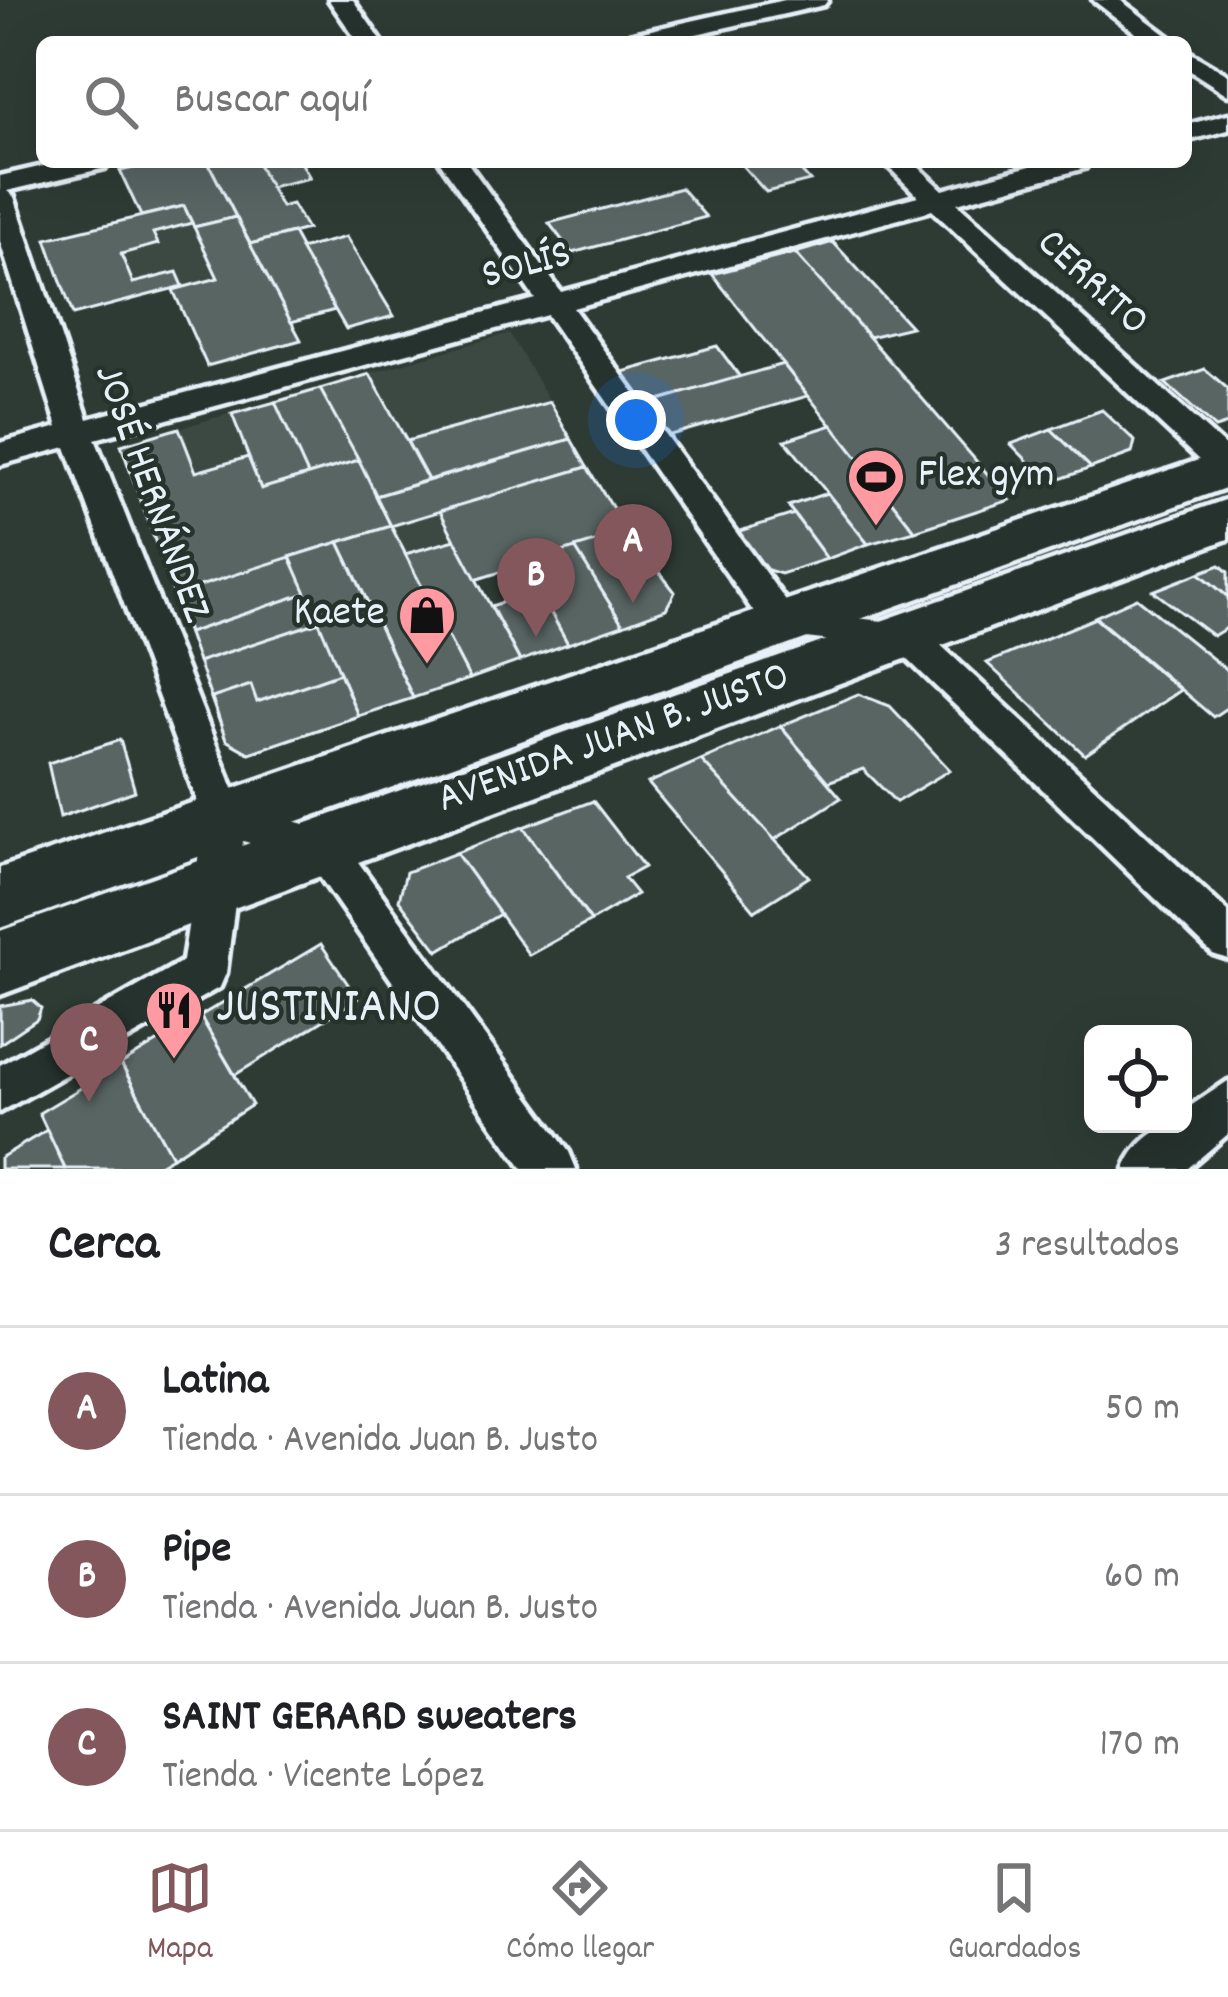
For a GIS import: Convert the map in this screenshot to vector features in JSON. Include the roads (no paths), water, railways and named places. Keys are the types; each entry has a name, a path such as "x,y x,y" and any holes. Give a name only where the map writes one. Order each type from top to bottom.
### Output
{"main road":[{"name":"AVENIDA JUAN B. JUSTO","path":"0,898 1228,468"},
{"name":"AVENIDA JUAN B. JUSTO","path":"0,963 1228,518"}],"street":[{"path":"340,0 366,36"},
{"path":"647,36 733,8 816,0"},
{"path":"1105,0 1156,36"},
{"path":"733,8 763,36"},
{"path":"1192,61 1228,87"},
{"path":"1192,131 1228,122"},
{"path":"0,184 70,168"},
{"path":"457,168 782,624 905,635 1228,940"},
{"name":"CERRITO","path":"903,168 1228,468"},
{"name":"SOLÍS","path":"0,454 1053,168"},
{"name":"JOSÉ HERNÁNDEZ","path":"0,196 77,434 225,819"},
{"path":"0,1090 204,973 225,819 322,846 552,1169"},
{"path":"1150,1169 1228,1104"}],"place":[{"name":"Flex gym","path":"876,528"},
{"name":"Latina","path":"633,603"},
{"name":"Pipe","path":"536,637"},
{"name":"Kaete","path":"427,666"},
{"name":"JUSTINIANO","path":"174,1061"},
{"name":"SAINT GERARD sweaters","path":"89,1102"}]}
